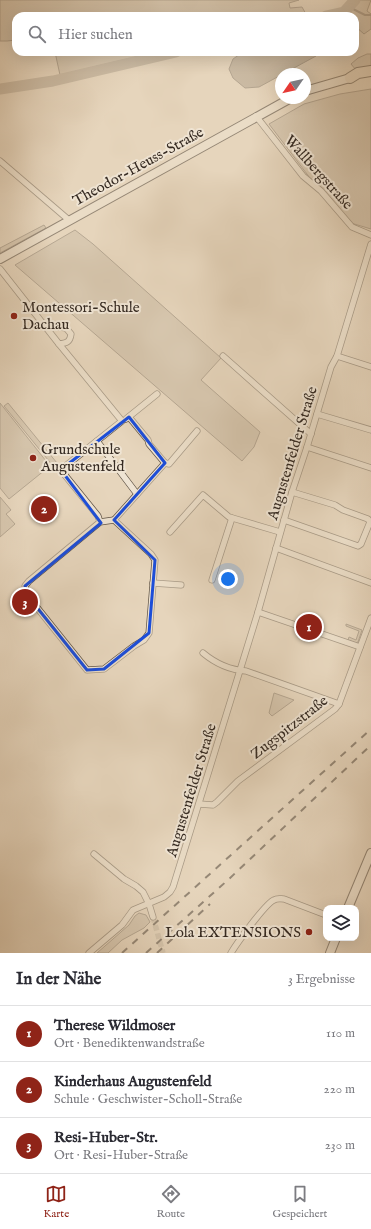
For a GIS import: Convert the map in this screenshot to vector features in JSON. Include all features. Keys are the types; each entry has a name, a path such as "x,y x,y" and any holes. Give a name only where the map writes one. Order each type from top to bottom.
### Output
{"highway":[{"path":"350,78 358,73 371,71"},
{"path":"350,78 359,80 371,78"}],"street":[{"path":"311,89 350,78"},
{"name":"Theodor-Heuss-Straße","path":"0,259 279,104"},
{"name":"Wallbergstraße","path":"256,116 303,176 321,191 352,227 371,235"},
{"path":"0,161 70,221"},
{"name":"Augustenfelder Straße","path":"89,953 122,925 133,910 164,897 172,889 200,804 258,612 292,492 307,448 331,367 337,356 371,244"},
{"path":"0,269 122,421"},
{"path":"44,325 62,327 69,331 71,334 69,341 60,344"},
{"path":"223,356 311,434"},
{"path":"337,356 371,367"},
{"path":"100,522 98,516 64,474 64,468 157,394"},
{"path":"317,414 371,430"},
{"path":"129,417 165,463"},
{"path":"114,520 151,554 155,560 149,633 144,640 104,668 87,670 27,595 25,586 29,581 100,522 114,520 165,463 169,464 197,431"},
{"path":"98,441 137,494"},
{"path":"307,448 371,468"},
{"path":"284,520 358,546 361,544 370,522 368,519 343,510 335,505 292,492"},
{"path":"170,532 203,495 229,517 280,532"},
{"path":"212,580 232,518"},
{"path":"276,548 371,583"},
{"path":"153,583 181,585"},
{"path":"258,612 360,647"},
{"name":"Zugspitzstraße","path":"200,804 213,805 238,782 335,709 339,704 371,618"},
{"path":"203,653 213,661 239,671 246,671 339,704"},
{"path":"349,905 371,853"},
{"path":"94,854 124,879 143,892 153,917"},
{"path":"231,953 259,915 276,898 284,899 323,913"},
{"path":"330,953 335,941"}],"highlighted area":[{"path":"129,417 165,463 114,520 155,560 149,633 104,669 87,670 27,595 25,586 101,523 64,474 63,468"}],"shaded area":[{"path":"0,0 299,0 289,3 290,8 302,7 305,12 12,12 12,40 0,41"},
{"path":"355,0 371,0 367,11 371,14 371,29 364,34 359,30 359,12 350,12 349,7"},
{"path":"371,54 371,67 356,70 351,64 358,58"},
{"path":"56,56 140,56 60,75"},
{"path":"237,56 316,56 294,68 275,68 275,78 259,87 245,88 233,78 229,69 233,59"},
{"path":"371,89 371,229 351,223 323,189 310,178 269,124 304,104 311,104 311,102 340,94"},
{"path":"44,225 46,228 0,253 0,248"},
{"path":"75,230 93,244 221,358 201,380 260,432 254,447 242,461 15,265"},
{"path":"0,403 50,466 9,499 0,488"},
{"path":"8,403 57,463 53,466 4,406"},
{"path":"0,497 11,510 6,514 15,524 0,537"},
{"path":"346,624 362,630 358,642 356,643 348,640 349,637 356,640 359,631 346,626"},
{"path":"274,693 294,700 272,716 269,713"},
{"path":"139,913 146,915 150,922 144,928 122,940 108,953 97,953 129,925"}],"waterway":[{"path":"344,12 355,0"},
{"path":"349,7 365,15 371,15"},
{"path":"0,89 53,81 159,56"}],"tunnel":[{"path":"153,917 163,953"}],"railway":[{"path":"122,953 371,729"},
{"path":"146,953 229,879 371,745"},
{"path":"157,953 210,904"}],"place":[{"name":"Montessori-Schule Dachau","path":"14,316"},
{"name":"Grundschule Augustenfeld","path":"33,458"},
{"name":"Kinderhaus Augustenfeld","path":"44,509"},
{"name":"Resi-Huber-Str.","path":"25,602"},
{"name":"Therese Wildmoser","path":"309,627"},
{"name":"Lola EXTENSIONS","path":"309,932"}]}
